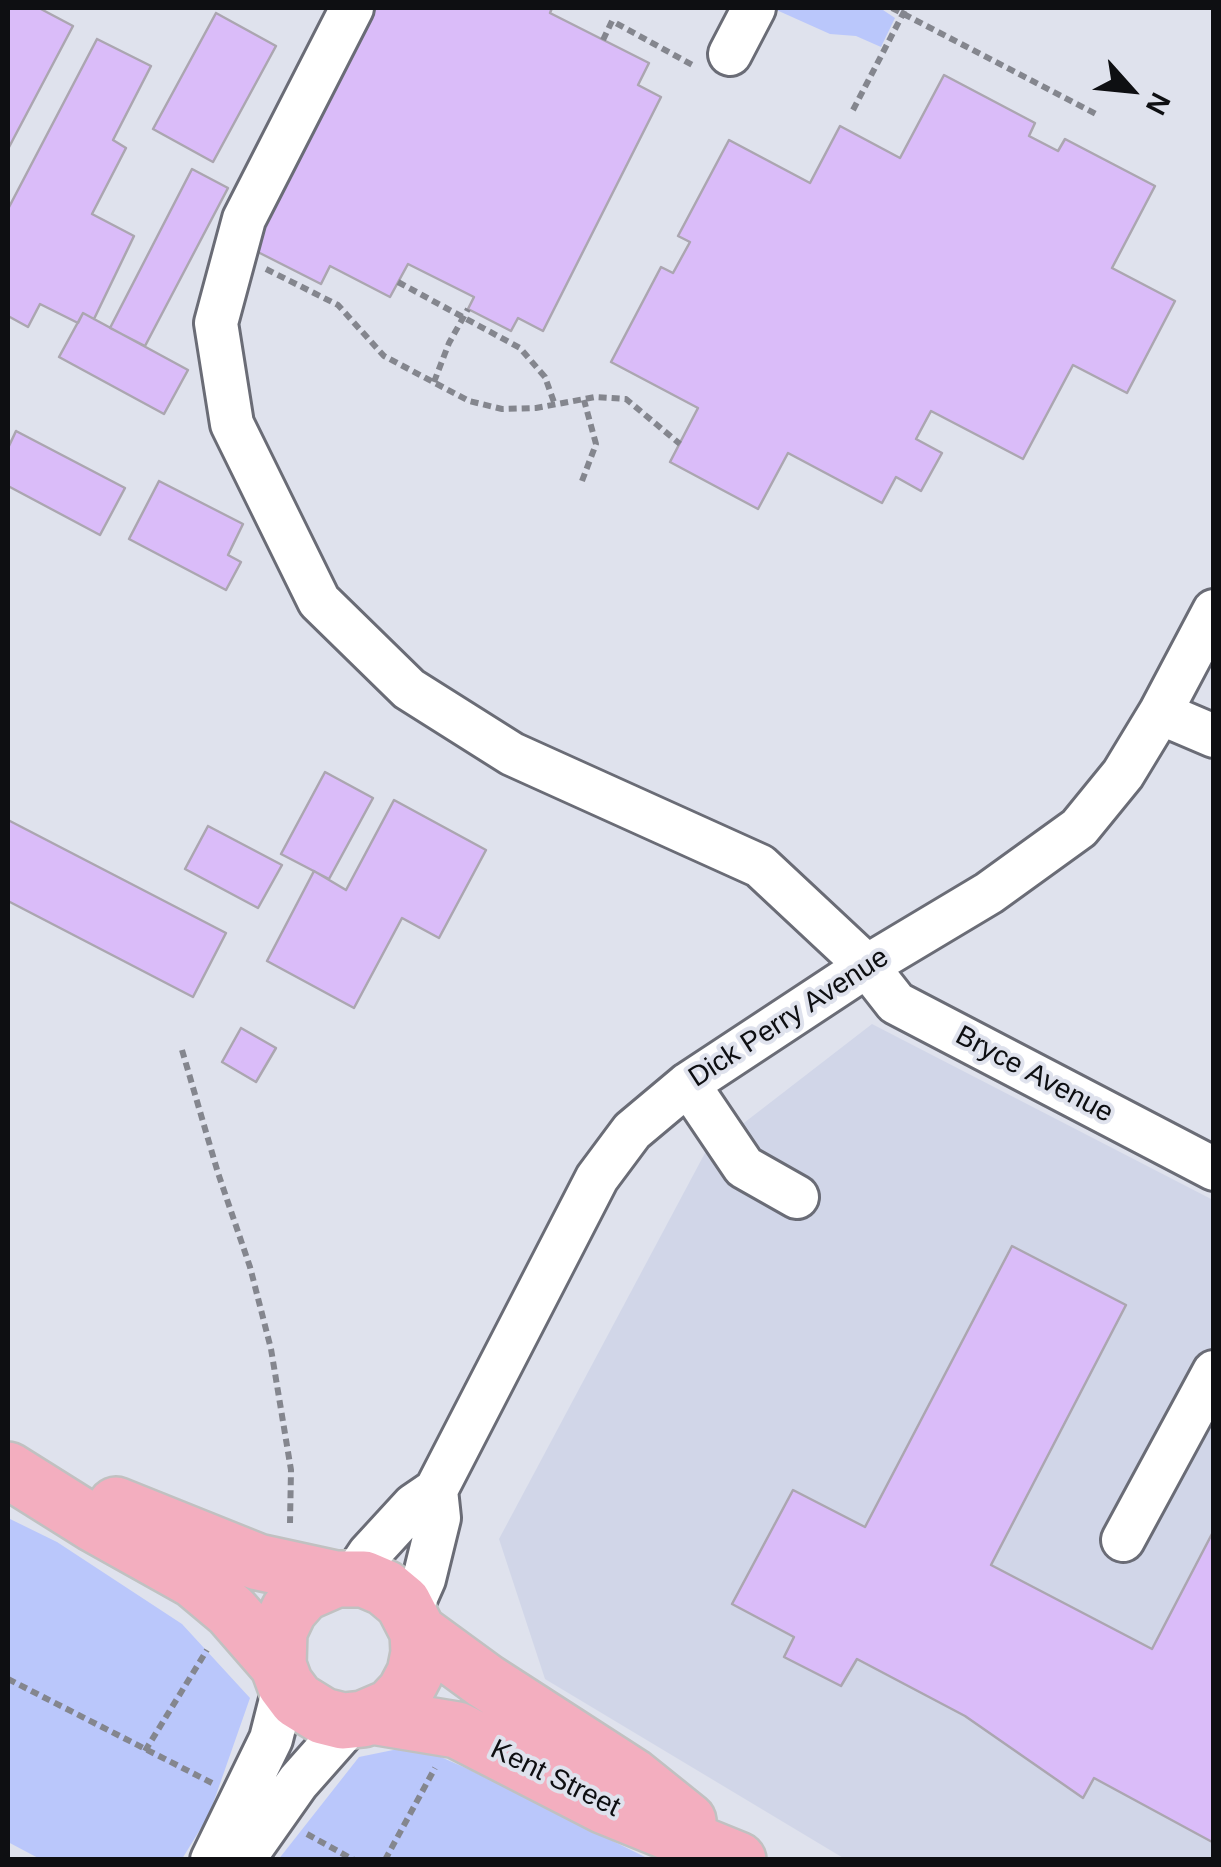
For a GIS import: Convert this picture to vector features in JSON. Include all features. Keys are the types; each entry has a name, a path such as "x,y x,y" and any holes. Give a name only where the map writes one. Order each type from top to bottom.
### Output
{"main road":[{"path":"8,1470 142,1513 258,1562 385,1588 414,1622 420,1654 411,1683 391,1707 362,1719 332,1719 314,1712 298,1700 232,1611 194,1580 8,1470"},
{"path":"282,1674 279,1630 288,1610 304,1593 344,1578"},
{"name":"Kent Street","path":"414,1622 632,1776 736,1858"},
{"name":"Kent Street","path":"362,1719 457,1730 605,1806 736,1858"}],"street":[{"name":"Bryce Avenue","path":"352,8 244,219 216,323 232,424 318,601 409,690 512,754 760,866 866,966 896,1003 1214,1169"},
{"path":"714,61 754,8"},
{"name":"Dick Perry Avenue","path":"344,1578 414,1505 436,1490 597,1178 632,1131 688,1084 866,966 989,893 1079,828 1123,774 1214,611"},
{"path":"1160,713 1214,736"},
{"path":"688,1084 744,1167 797,1197"},
{"path":"1123,1540 1214,1372"},
{"name":"Dick Perry Avenue","path":"414,1622 439,1518 436,1490"},
{"path":"244,1860 258,1807 282,1674"},
{"path":"212,1860 258,1807 362,1719"}],"path":[{"path":"892,8 1096,114"},
{"path":"853,110 904,11"},
{"path":"603,40 612,21 714,61"},
{"path":"237,246 260,265 338,304 384,356 469,400 502,408 626,399 680,444"},
{"path":"398,282 466,313 520,348 545,377 555,405"},
{"path":"434,382 466,313"},
{"path":"582,481 596,444 584,400"},
{"path":"182,1050 250,1267 270,1350 291,1470 290,1528"},
{"path":"8,1679 354,1860"}],"shaded area":[{"path":"772,8 880,8 895,18 881,47 856,36 830,34"},
{"path":"872,1024 1213,1200 1213,1859 845,1859 545,1679 499,1539 705,1153"},
{"path":"8,1518 57,1542 182,1624 250,1698 209,1815 182,1859 40,1859 8,1842"},
{"path":"398,1749 425,1750 649,1859 278,1860 359,1757"}],"building":[{"path":"8,8 39,8 73,26 8,149"},
{"path":"364,8 552,8 550,13 649,63 638,85 661,97 543,331 518,318 511,331 468,309 474,297 408,264 390,297 330,266 321,284 244,245"},
{"path":"216,13 276,46 213,162 153,129"},
{"path":"97,39 151,66 113,140 126,148 92,214 134,236 94,319 83,313 78,323 40,304 28,327 8,316 8,209"},
{"path":"944,75 1035,123 1029,136 1058,151 1065,139 1155,186 1112,268 1175,301 1127,393 1073,365 1023,459 931,411 916,439 942,453 921,491 896,477 882,503 788,453 758,509 670,462 698,408 611,362 661,267 673,273 690,242 678,236 729,140 810,183 840,126 900,158"},
{"path":"192,169 228,188 145,346 110,328"},
{"path":"83,313 188,370 164,414 59,357"},
{"path":"16,431 125,488 100,535 8,486 8,448"},
{"path":"159,481 243,524 228,555 241,562 226,590 129,539"},
{"path":"325,772 373,798 329,879 281,854"},
{"path":"394,800 486,850 439,938 402,918 354,1008 267,961 314,871 346,890"},
{"path":"8,820 226,933 193,997 8,901"},
{"path":"208,826 282,865 258,908 185,869"},
{"path":"241,1028 276,1048 256,1082 222,1062"},
{"path":"1012,1246 1126,1305 991,1565 1152,1649 1214,1530 1214,1843 1094,1778 1083,1798 965,1716 857,1659 841,1686 784,1657 794,1637 732,1604 793,1490 865,1527"}]}
